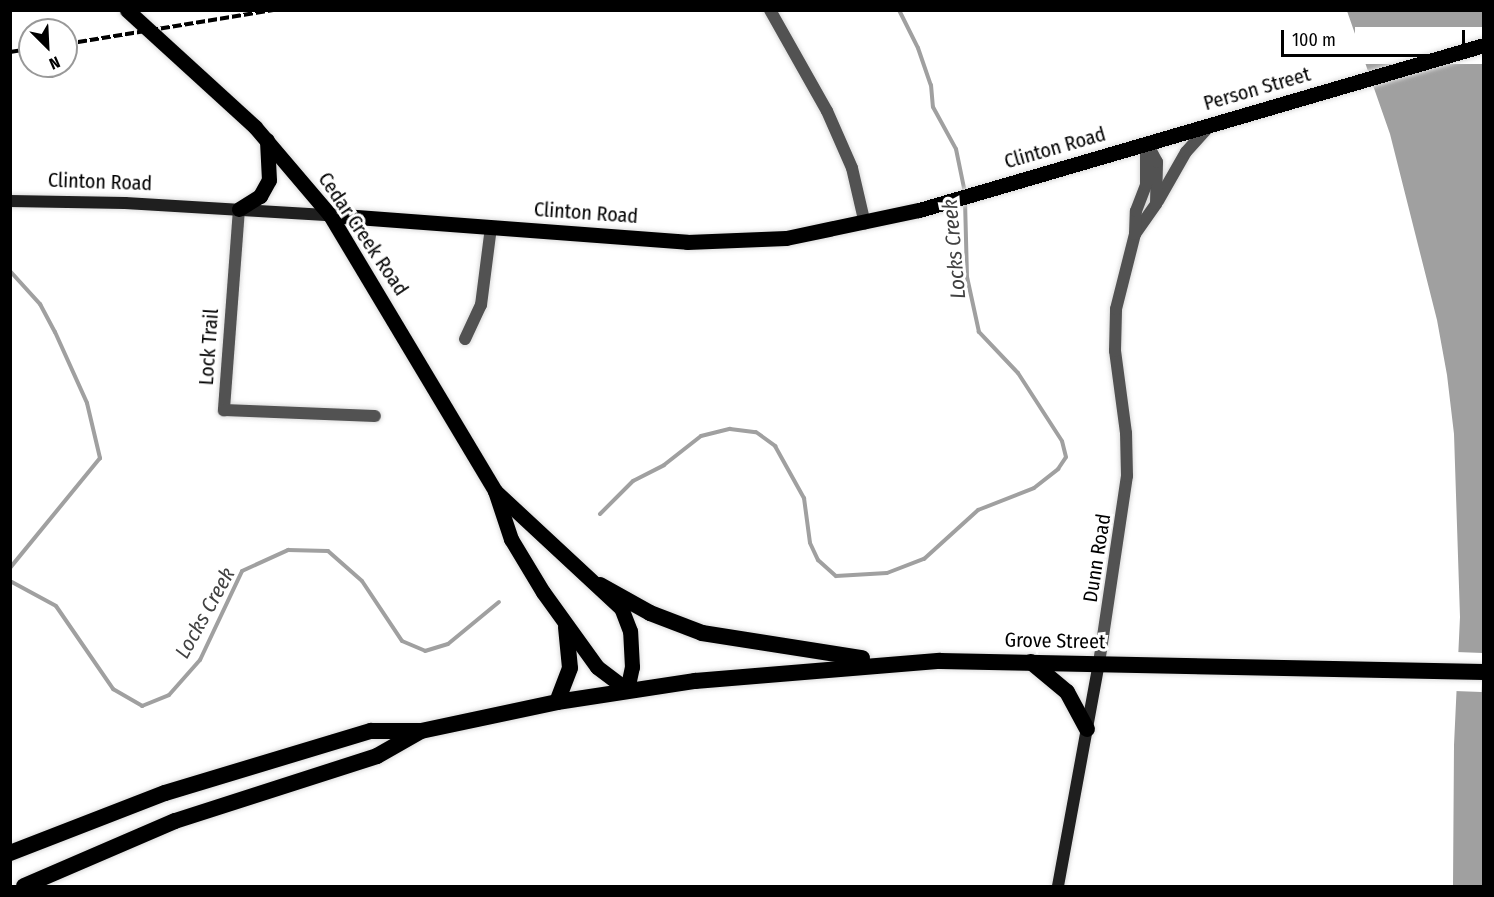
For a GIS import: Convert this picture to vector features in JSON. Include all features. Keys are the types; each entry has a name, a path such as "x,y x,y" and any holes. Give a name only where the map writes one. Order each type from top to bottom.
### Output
{"highway":[{"path":"600,585 650,613 702,633 896,663"},
{"path":"557,702 570,668 566,627"},
{"path":"1031,662 1067,692 1087,729"},
{"name":"Grove Street","path":"421,731 557,702 627,690 896,663 1099,663 1484,672"},
{"path":"10,853 165,793 302,750 370,731 421,731"},
{"path":"24,886 175,822 377,756 421,731"}],"main road":[{"name":"Cedar Creek Road","path":"127,10 267,140 330,215 495,491 511,539 566,627 597,667 627,690 632,667 629,623 621,608 600,585 495,491"},
{"name":"Person Street","path":"1146,143 1484,45"},
{"path":"239,209 260,196 269,180 267,140"},
{"name":"Clinton Road","path":"10,201 239,209 717,242 786,238 865,224 1146,143"},
{"name":"Dunn Road","path":"1058,886 1099,663"}],"street":[{"path":"770,10 827,111 852,168 865,224"},
{"name":"Dunn Road","path":"1135,234 1186,153 1211,124"},
{"path":"1146,143 1157,162 1156,204"},
{"name":"Dunn Road","path":"1099,663 1126,496 1126,434 1115,330 1119,289 1135,234 1136,211 1146,185 1146,143"},
{"name":"Lock Trail","path":"239,209 224,410 375,416"},
{"path":"465,339 481,305 491,227"}],"shaded area":[{"path":"1347,11 1483,11 1483,886 1453,886 1454,745 1460,617 1454,434 1447,375 1437,320 1390,134"}],"pier":[{"path":"1355,27 1483,27 1483,64 1355,64"},
{"path":"1456,652 1483,653 1482,692 1455,691"}],"waterway":[{"name":"Locks Creek","path":"899,10 918,48 931,85 933,107 956,149 965,193"},
{"name":"Locks Creek","path":"600,514 633,481 664,465 701,436 730,429 756,432 775,446 804,498 810,543 818,560 836,576 887,573 924,559 978,510 1034,488 1058,469 1066,457 1062,441 1018,373 979,332 967,277 965,200"},
{"path":"10,271 40,304 55,332 87,403 100,458 10,568"},
{"name":"Locks Creek","path":"10,581 56,606 113,689 142,706 169,695 200,660 242,571 288,550 328,551 362,581 402,641 425,651 448,644 499,602"}],"railway":[{"path":"78,42 273,10"},
{"path":"10,52 18,51"}]}
